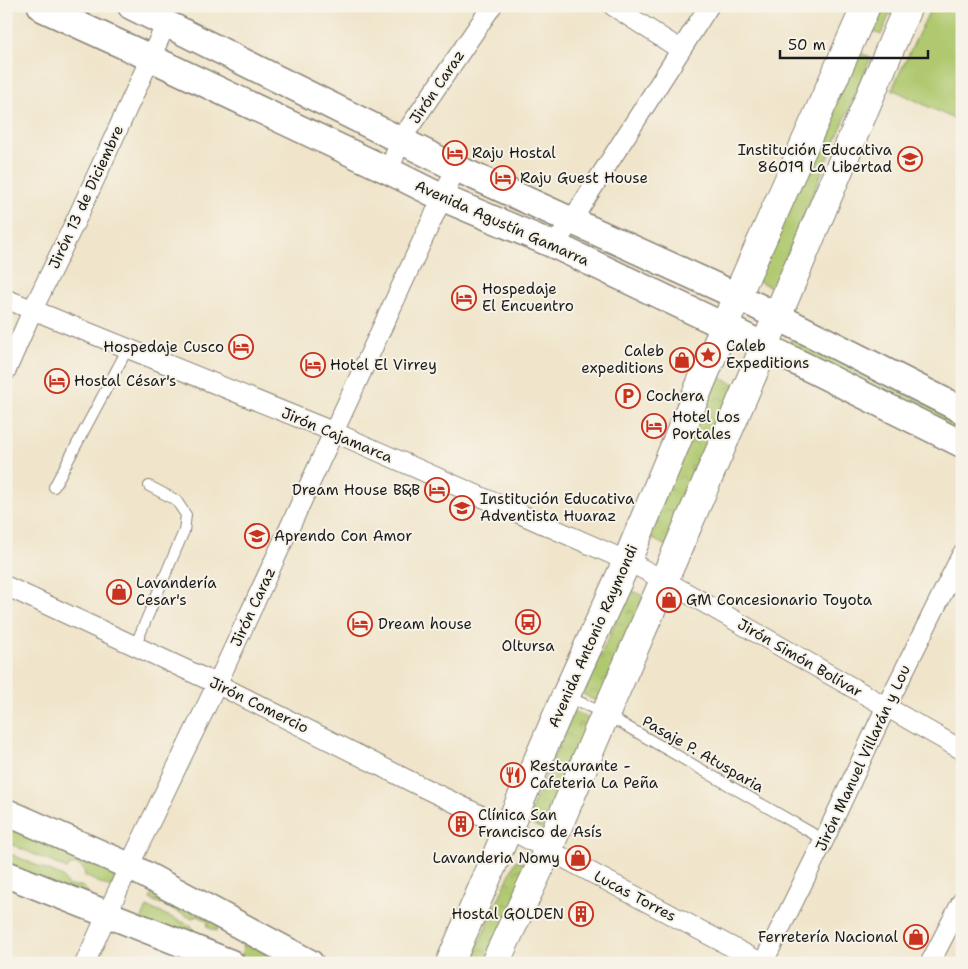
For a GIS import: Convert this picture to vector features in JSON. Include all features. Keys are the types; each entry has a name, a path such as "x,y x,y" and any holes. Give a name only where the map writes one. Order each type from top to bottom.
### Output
{"main road":[{"name":"Avenida Antonio Raymondi","path":"450,963 566,695 627,561 737,296 866,6"},
{"path":"495,963 548,850 908,6"},
{"path":"851,38 888,53"}],"street":[{"name":"Avenida Agustín Gamarra","path":"42,6 44,9 151,58 443,198 554,245 724,326 962,444"},
{"name":"Avenida Agustín Gamarra","path":"131,6 456,168 737,296 962,410"},
{"name":"Jirón Caraz","path":"389,171 400,140 492,6"},
{"path":"613,6 681,50"},
{"path":"554,245 709,6"},
{"name":"Jirón 13 de Diciembre","path":"6,370 166,24"},
{"name":"Jirón Caraz","path":"84,963 217,684 456,168"},
{"name":"Jirón Cajamarca","path":"6,299 334,432 627,561 664,580"},
{"name":"Jirón Manuel Villarán y Lou","path":"762,963 824,840 886,707 962,554"},
{"name":"Jirón Simón Bolívar","path":"664,580 962,750"},
{"name":"Jirón Comercio","path":"6,586 217,684 509,829"},
{"path":"6,812 129,866 310,963"},
{"name":"Lucas Torres","path":"509,829 762,963"},
{"path":"6,874 231,963"},
{"path":"930,963 962,901"}],"lane":[{"path":"54,487 128,348"},
{"path":"135,646 184,531 186,515 176,500 149,486"},
{"name":"Pasaje P. Atusparia","path":"566,695 605,714 824,840"}],"green space":[{"path":"877,6 893,6 881,35 867,29"},
{"path":"932,6 962,6 962,123 892,89"},
{"path":"856,52 871,57 773,288 756,280"},
{"path":"792,338 962,421 962,438 784,353"},
{"path":"716,376 739,386 670,548 647,536"},
{"path":"630,590 652,600 602,705 583,694"},
{"path":"573,711 599,723 552,833 526,822"},
{"path":"6,816 121,863 111,888 85,876 84,870 78,865 71,865 67,869 6,842"},
{"path":"6,852 63,877 67,885 83,887 97,910 6,872"},
{"path":"516,860 536,869 492,963 470,963"},
{"path":"157,882 222,918 216,931 207,927 208,921 198,916 191,918 150,899"},
{"path":"147,907 192,926 192,932 211,939 209,953 139,925"},
{"path":"243,928 305,963 242,963"}],"place":[{"name":"Raju Hostal","path":"455,153"},
{"name":"Institución Educativa 86019 La Libertad","path":"910,159"},
{"name":"Raju Guest House","path":"503,178"},
{"name":"Hospedaje El Encuentro","path":"464,298"},
{"name":"Hospedaje Cusco","path":"241,347"},
{"name":"Caleb Expeditions","path":"708,355"},
{"name":"Caleb expeditions","path":"682,360"},
{"name":"Hotel El Virrey","path":"313,365"},
{"name":"Hostal César's","path":"57,381"},
{"name":"Cochera","path":"628,396"},
{"name":"Hotel Los Portales","path":"654,426"},
{"name":"Dream House B&B","path":"437,490"},
{"name":"Institución Educativa Adventista Huaraz","path":"462,508"},
{"name":"Aprendo Con Amor","path":"257,536"},
{"name":"Lavandería Cesar's","path":"119,592"},
{"name":"GM Concesionario Toyota","path":"669,600"},
{"name":"Oltursa","path":"528,622"},
{"name":"Dream house","path":"360,624"},
{"name":"Restaurante - Cafeteria La Peña","path":"513,775"},
{"name":"Clínica San Francisco de Asís","path":"461,824"},
{"name":"Lavanderia Nomy","path":"578,858"},
{"name":"Hostal GOLDEN","path":"581,914"},
{"name":"Ferretería Nacional","path":"916,937"}]}
